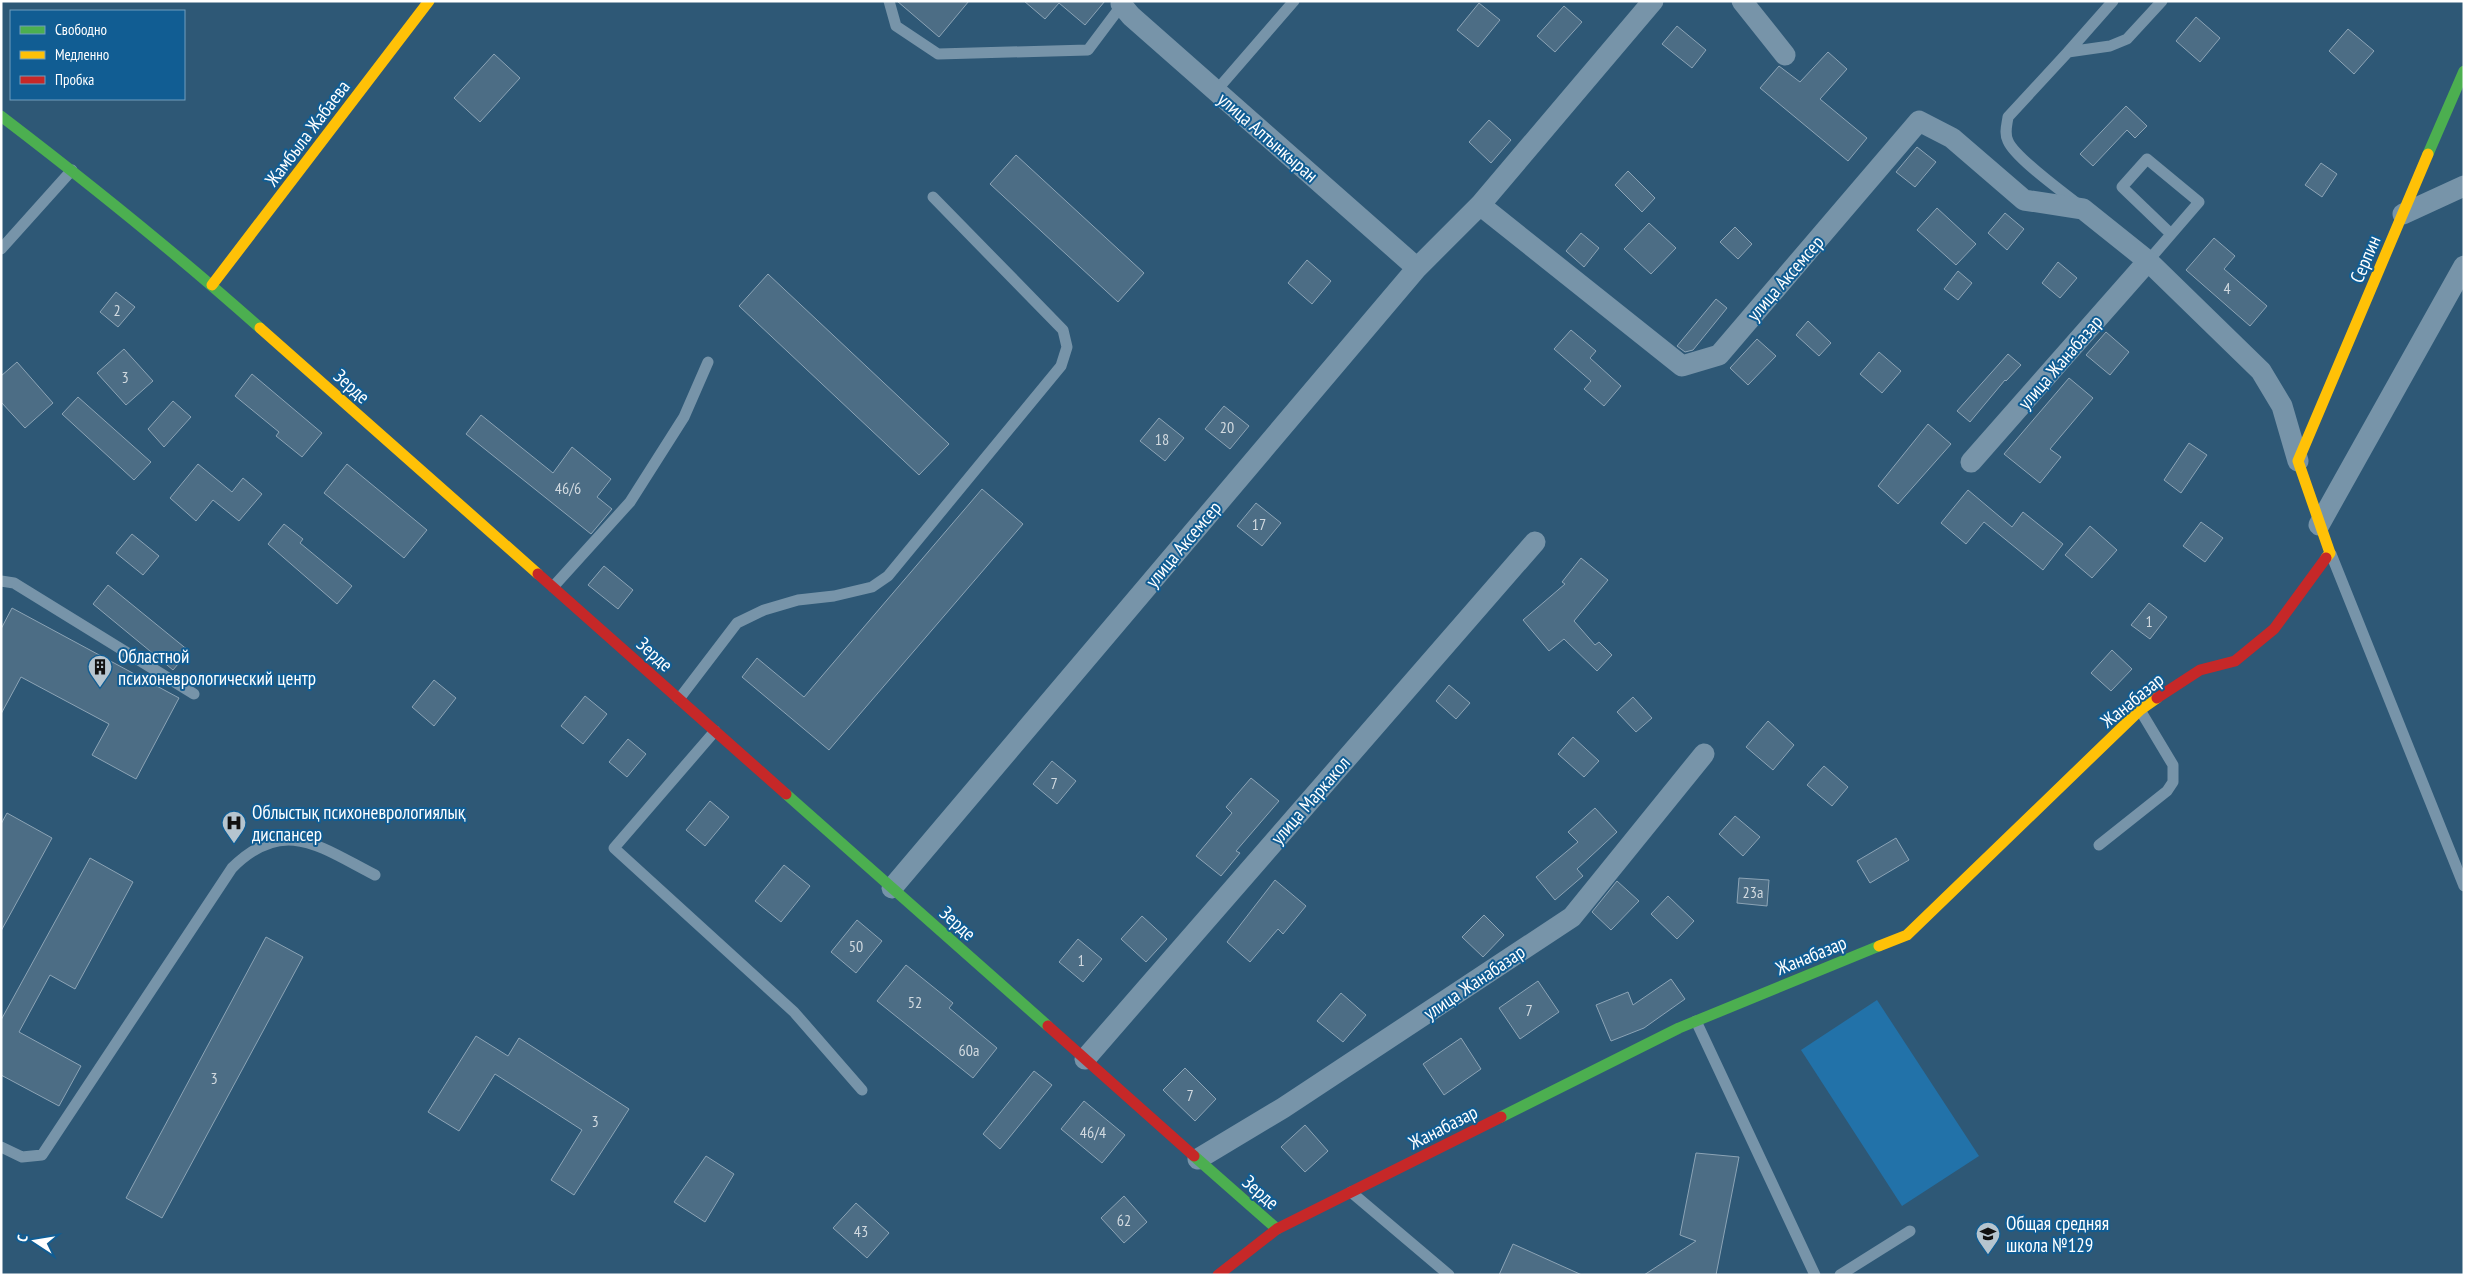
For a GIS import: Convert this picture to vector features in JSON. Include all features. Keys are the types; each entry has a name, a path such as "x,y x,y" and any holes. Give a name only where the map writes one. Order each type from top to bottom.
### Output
{"street":[{"name":"Жамбыла Жабаева","path":"212,285 429,1"},
{"name":"улица Аксемсер","path":"892,888 1416,268 1480,204 1653,1"},
{"path":"1742,1 1785,55"},
{"name":"улица Алтынкыран","path":"1123,3 1216,91 1416,268"},
{"name":"Серпин","path":"2298,461 2464,71"},
{"name":"Зерде","path":"1,116 72,170 212,285 1277,1229"},
{"name":"улица Аксемсер","path":"1480,204 1682,366 1719,355 1920,121 1952,138 2024,200 2083,209"},
{"path":"2404,214 2464,186"},
{"path":"2083,209 2148,261 2261,371 2282,406 2298,461 2330,553"},
{"name":"улица Жанабазар","path":"1971,462 2148,261"},
{"path":"2319,524 2464,266"},
{"name":"улица Маркакол","path":"1085,1059 1535,542"},
{"name":"Жанабазар","path":"1218,1275 1277,1229 1696,1021 1907,935 2140,710 2200,670 2235,661 2274,629 2330,553"},
{"name":"улица Жанабазар","path":"1198,1159 1292,1103 1572,916 1704,754"}],"lane":[{"path":"888,1 896,26 938,54 1088,50 1123,3"},
{"path":"1216,91 1294,1"},
{"path":"2083,209 2028,164 2008,141 2006,130 2008,117 2113,1"},
{"path":"2068,52 2078,49 2110,46 2127,39 2162,1"},
{"path":"2148,261 2199,202 2148,159 2122,187 2171,234"},
{"path":"1,249 72,170"},
{"path":"679,699 737,623 764,610 798,600 834,596 872,587 888,576 1061,366 1067,347 1063,330 933,197"},
{"path":"553,587 630,502 684,417 708,362"},
{"path":"2330,553 2464,886"},
{"path":"1,581 14,583 194,694"},
{"path":"2099,845 2167,791 2173,782 2173,765 2140,710"},
{"path":"715,731 614,848 794,1012 862,1090"},
{"path":"1,1147 22,1157 42,1155 232,868 245,855 262,844 287,839 311,843 374,875"},
{"path":"1696,1021 1815,1275"},
{"path":"1351,1192 1449,1275"},
{"path":"1840,1275 1910,1231"}],"shaded area":[{"path":"1877,1000 1979,1156 1902,1206 1801,1050"}],"building":[{"path":"897,1 969,1 939,37"},
{"path":"1024,1 1105,1 1085,25 1059,3 1045,19"},
{"path":"1479,3 1500,20 1478,47 1457,30"},
{"path":"1564,6 1582,22 1555,52 1537,36"},
{"path":"2196,17 2220,38 2200,62 2176,41"},
{"path":"1677,26 1706,50 1692,68 1662,44"},
{"path":"2348,29 2374,51 2354,74 2329,51"},
{"path":"1828,52 1847,69 1820,99 1867,138 1848,161 1760,88 1779,66 1800,82"},
{"path":"494,54 520,78 480,122 454,98"},
{"path":"2126,106 2147,126 2135,138 2127,130 2093,166 2080,154"},
{"path":"1489,120 1511,140 1491,163 1469,142"},
{"path":"1917,147 1936,162 1915,187 1896,172"},
{"path":"1016,155 1144,273 1118,302 990,184"},
{"path":"2321,163 2337,174 2322,197 2305,185"},
{"path":"1628,171 1655,198 1642,212 1615,185"},
{"path":"1937,208 1976,244 1956,265 1917,230"},
{"path":"2005,213 2024,229 2007,250 1988,233"},
{"path":"1649,223 1676,248 1651,274 1624,249"},
{"path":"1735,227 1752,244 1738,259 1720,242"},
{"path":"1581,233 1599,248 1584,267 1566,251"},
{"path":"2214,238 2235,256 2224,269 2267,306 2250,326 2186,270"},
{"path":"1307,260 1331,281 1312,304 1288,283"},
{"path":"2058,262 2077,278 2060,298 2042,283"},
{"path":"1958,271 1972,283 1958,300 1944,289"},
{"path":"768,274 949,444 919,475 739,306"},
{"path":"116,292 135,307 118,327 100,312"},
{"path":"1716,299 1727,308 1693,350 1685,352 1677,346"},
{"path":"1808,321 1831,343 1819,356 1796,335"},
{"path":"1571,330 1596,351 1590,358 1621,386 1604,406 1584,389 1591,381 1554,349"},
{"path":"2106,332 2129,352 2110,375 2086,355"},
{"path":"1757,339 1776,356 1748,385 1730,368"},
{"path":"124,349 153,381 126,405 97,373"},
{"path":"1879,352 1901,371 1882,393 1860,374"},
{"path":"2008,354 2021,365 2005,380 1970,422 1957,411"},
{"path":"17,362 53,403 25,428 1,402 1,376"},
{"path":"252,374 322,433 302,457 276,436 279,432 235,396"},
{"path":"2069,378 2093,398 2050,449 2061,457 2040,483 2004,454"},
{"path":"78,397 151,462 134,480 62,414"},
{"path":"173,401 191,417 164,447 148,429"},
{"path":"1224,406 1249,426 1230,449 1205,429"},
{"path":"481,415 553,473 572,447 611,479 597,497 612,509 591,534 466,434"},
{"path":"1159,418 1184,438 1165,461 1140,441"},
{"path":"1928,424 1951,444 1898,504 1878,486"},
{"path":"2189,443 2207,455 2181,493 2164,480"},
{"path":"198,464 232,492 243,478 262,494 239,521 213,500 196,521 170,498"},
{"path":"347,464 427,530 404,558 324,493"},
{"path":"982,489 1023,524 829,750 742,677 757,658 804,697"},
{"path":"1968,490 2012,527 2023,512 2063,544 2043,570 1984,522 1966,544 1941,523"},
{"path":"1256,503 1281,523 1262,546 1237,526"},
{"path":"2201,522 2223,538 2205,562 2183,546"},
{"path":"284,524 303,539 300,543 352,586 337,604 268,544"},
{"path":"2090,526 2117,550 2092,578 2065,555"},
{"path":"132,534 159,556 143,575 116,553"},
{"path":"1581,558 1608,580 1574,621 1595,645 1599,642 1612,655 1597,671 1564,639 1549,651 1523,620 1565,584 1562,582"},
{"path":"604,566 633,590 618,609 588,585"},
{"path":"108,585 189,651 173,670 93,604"},
{"path":"2149,603 2167,617 2150,639 2131,625"},
{"name":"Областной психоневрологический центр","path":"12,608 179,698 136,779 92,755 109,724 21,677 1,714 1,629"},
{"path":"2112,650 2132,669 2111,691 2091,673"},
{"path":"434,680 456,698 434,726 412,707"},
{"path":"1449,685 1470,703 1456,719 1436,701"},
{"path":"585,696 607,714 583,744 561,726"},
{"path":"1633,697 1652,718 1636,732 1617,712"},
{"path":"1768,721 1794,745 1773,770 1746,747"},
{"path":"1573,737 1599,761 1584,777 1558,754"},
{"path":"628,739 646,754 627,777 609,762"},
{"path":"1052,761 1076,781 1057,804 1033,784"},
{"path":"1824,766 1848,787 1832,806 1807,785"},
{"path":"1251,778 1279,801 1236,851 1240,853 1221,876 1196,856 1232,813 1226,807"},
{"path":"710,801 729,817 705,846 686,830"},
{"path":"1595,808 1617,832 1577,869 1583,876 1555,900 1536,877 1578,842 1568,832"},
{"path":"7,813 52,838 1,931 1,824"},
{"path":"1735,816 1760,837 1743,856 1719,834"},
{"path":"1896,838 1909,860 1870,883 1857,861"},
{"path":"90,858 133,882 75,989 50,975 19,1032 81,1066 59,1106 1,1075 1,1020"},
{"path":"784,865 810,886 781,922 755,901"},
{"path":"1739,878 1769,880 1767,906 1737,903"},
{"path":"1275,880 1306,906 1283,934 1278,929 1250,962 1227,942"},
{"path":"1617,881 1639,901 1611,930 1592,912"},
{"path":"1668,896 1694,921 1677,939 1651,914"},
{"path":"1484,915 1504,935 1483,957 1462,937"},
{"path":"1142,916 1167,939 1146,962 1121,939"},
{"path":"857,920 882,941 856,973 831,952"},
{"path":"266,937 303,957 162,1218 126,1198"},
{"path":"1078,939 1102,959 1083,982 1059,962"},
{"path":"906,965 953,1003 949,1008 997,1048 973,1078 877,1001"},
{"path":"1671,979 1685,999 1644,1028 1611,1041 1596,1005 1628,992 1633,1005"},
{"path":"1538,981 1559,1012 1520,1039 1499,1008"},
{"path":"1341,993 1366,1015 1343,1042 1317,1021"},
{"path":"476,1036 508,1056 519,1038 629,1109 574,1195 551,1180 582,1130 495,1074 459,1131 428,1112"},
{"path":"1461,1038 1481,1069 1444,1095 1423,1064"},
{"path":"1185,1068 1216,1099 1195,1121 1163,1090"},
{"path":"1034,1071 1052,1085 1000,1149 983,1134"},
{"path":"1084,1101 1125,1135 1102,1163 1061,1129"},
{"path":"1305,1125 1328,1151 1305,1172 1281,1147"},
{"path":"1696,1153 1739,1157 1716,1275 1644,1275 1696,1241 1680,1235"},
{"path":"706,1156 734,1174 705,1222 674,1202"},
{"path":"1124,1196 1147,1222 1124,1243 1101,1218"},
{"path":"856,1203 889,1233 867,1258 833,1228"},
{"path":"1513,1244 1582,1275 1499,1275"}],"traffic: fast":[{"path":"2428,154 2464,71"},
{"path":"1,116 133,220 260,328"},
{"path":"786,794 1048,1026"},
{"path":"1501,1117 1679,1028 1879,946"},
{"path":"1194,1156 1277,1229"}],"traffic: slow":[{"path":"212,285 429,1"},
{"path":"2326,558 2330,553 2298,461 2428,154"},
{"path":"260,328 538,574"},
{"path":"1879,946 1907,935 2140,710 2157,698"}],"traffic: jam":[{"path":"2157,698 2200,670 2235,661 2274,629 2326,558"},
{"path":"538,574 786,794"},
{"path":"1048,1026 1194,1156"},
{"path":"1218,1275 1277,1229 1501,1117"}],"place":[{"name":"Областной психоневрологический центр","path":"100,688"},
{"name":"Облыстық психоневрологиялық диспансер","path":"234,844"},
{"name":"Общая средняя школа №129","path":"1988,1255"}]}
